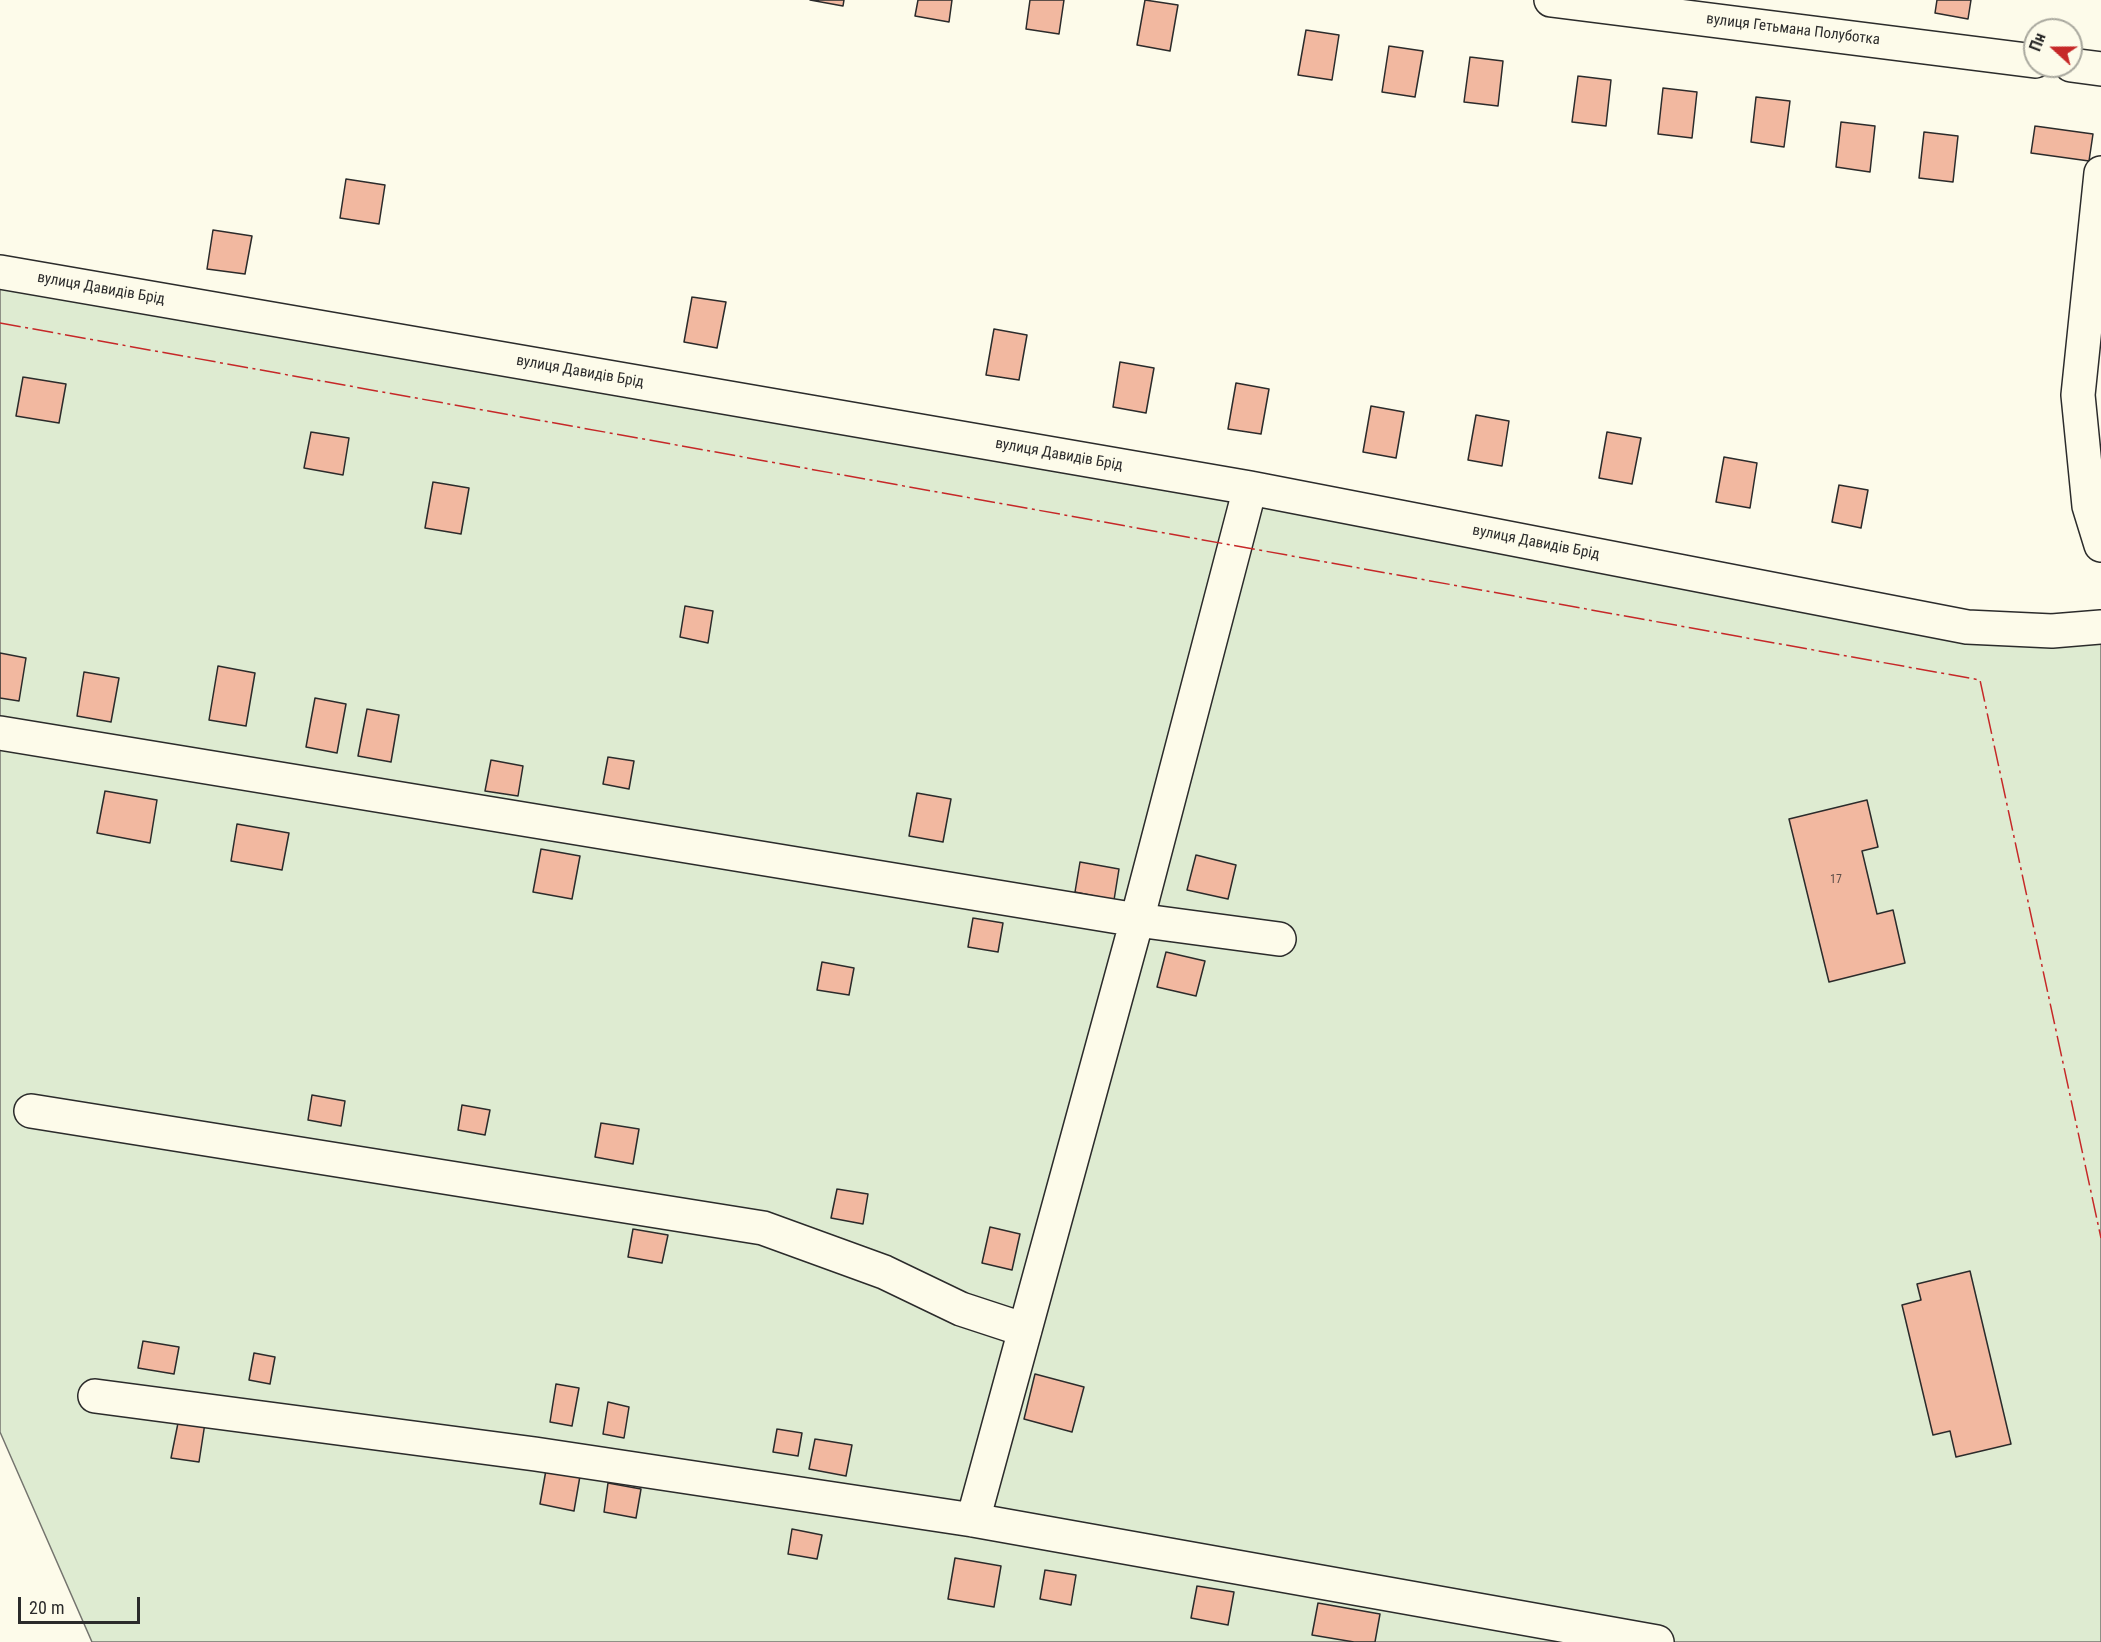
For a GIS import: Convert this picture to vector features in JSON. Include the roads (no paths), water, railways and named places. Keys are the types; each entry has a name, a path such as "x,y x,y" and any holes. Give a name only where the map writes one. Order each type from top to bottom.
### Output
{"street":[{"name":"вулиця Гетьмана Полуботка","path":"1551,0 2023,59"},
{"path":"2083,67 2101,69"},
{"path":"2101,173 2078,395 2089,506 2101,545"},
{"name":"вулиця Давидів Брід","path":"8,273 1250,488 1967,627 2052,632 2101,627"},
{"path":"973,1520 1137,920 1250,488"},
{"path":"0,733 1137,920 1279,939"},
{"path":"31,1111 763,1228 884,1272 961,1309 1025,1330"},
{"path":"95,1396 535,1454 973,1520 1657,1642"}]}
